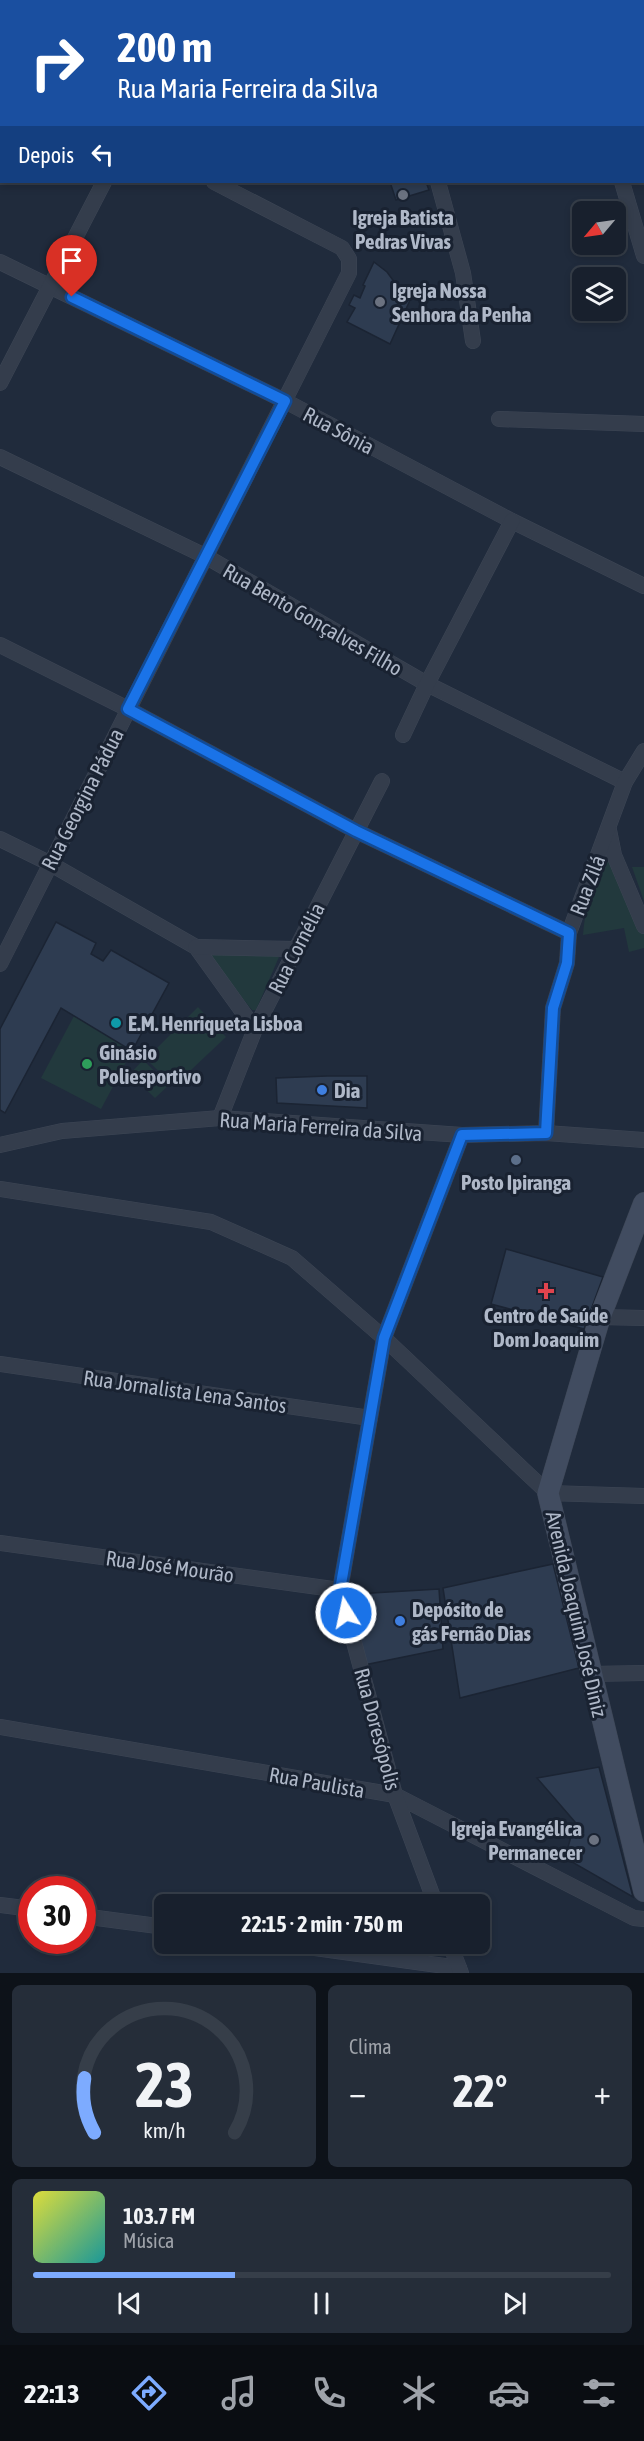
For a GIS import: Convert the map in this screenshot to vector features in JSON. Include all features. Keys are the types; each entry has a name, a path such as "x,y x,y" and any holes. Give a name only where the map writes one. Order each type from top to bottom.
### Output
{"street":[{"path":"0,384 103,183"},
{"name":"Rua Georgina Pádua","path":"0,964 349,273 350,259 342,248 216,183"},
{"path":"438,183 463,273 473,341"},
{"path":"622,183 644,256"},
{"name":"Rua Sônia","path":"0,262 285,401 512,521 644,586"},
{"path":"499,419 644,424"},
{"name":"Rua Bento Gonçalves Filho","path":"0,457 205,556 427,684 626,782"},
{"path":"403,735 512,521"},
{"path":"0,645 128,709 356,831 569,933"},
{"name":"Rua Zilá","path":"546,1133 553,1008 567,963 569,933 626,782 644,751"},
{"name":"Rua Cornélia","path":"220,1118 255,1029 382,781"},
{"path":"609,830 615,855 644,926"},
{"path":"0,839 50,863 196,947 255,1029"},
{"path":"196,947 296,949"},
{"name":"Rua Maria Ferreira da Silva","path":"0,1145 62,1131 220,1118 462,1135 546,1133 644,1140"},
{"name":"Rua Doresópolis","path":"432,1894 395,1795 340,1590 384,1338 462,1135"},
{"path":"0,1189 211,1222 292,1258 384,1338 548,1493 644,1496"},
{"name":"Avenida Joaquim José Diniz","path":"644,1203 600,1317 548,1493 591,1674 639,1857 644,1891"},
{"path":"600,1317 644,1318"},
{"name":"Rua Jornalista Lena Santos","path":"0,1364 370,1418"},
{"name":"Rua José Mourão","path":"0,1543 340,1590"},
{"path":"591,1674 644,1673"},
{"name":"Rua Paulista","path":"0,1727 395,1795 634,1918 644,1919"},
{"path":"0,1905 18,1907"},
{"path":"96,1918 154,1926"},
{"path":"353,1954 460,1970 454,1954"}],"green space":[{"path":"607,856 644,934 644,948 629,952 624,928 583,935 590,894"},
{"path":"632,867 644,867 644,901"},
{"path":"209,952 279,957 256,1010 252,1010 207,955"},
{"path":"198,1007 226,1037 174,1086 146,1059"},
{"name":"Ginásio Poliesportivo","path":"74,1016 132,1051 101,1109 41,1078"},
{"path":"143,1060 169,1085 155,1098 130,1074"}],"building":[{"name":"Igreja Batista Pedras Vivas","path":"390,183 426,183 429,190 396,200"},
{"name":"Igreja Nossa Senhora da Penha","path":"374,262 387,272 398,287 399,285 411,298 390,344 347,322 355,308 349,305 354,295 360,298 365,286 363,285"},
{"name":"E.M. Henriqueta Lisboa","path":"56,922 96,943 91,954 103,961 111,950 169,983 132,1051 61,1008 5,1113 0,1110 0,1029"},
{"name":"Dia","path":"367,1076 367,1108 277,1103 276,1078"},
{"name":"Centro de Saúde Dom Joaquim","path":"506,1249 603,1277 584,1329 491,1304"},
{"path":"553,1564 579,1668 460,1698 443,1588"},
{"name":"Depósito de gás Fernão Dias","path":"439,1589 443,1649 364,1665 355,1594"},
{"name":"Igreja Evangélica Permanecer","path":"599,1767 633,1897 565,1858 575,1822 537,1778"}],"place":[{"name":"Igreja Batista Pedras Vivas","path":"403,195"},
{"name":"Igreja Nossa Senhora da Penha","path":"380,302"},
{"name":"E.M. Henriqueta Lisboa","path":"116,1023"},
{"name":"Ginásio Poliesportivo","path":"87,1064"},
{"name":"Dia","path":"322,1090"},
{"name":"Posto Ipiranga","path":"516,1160"},
{"name":"Centro de Saúde Dom Joaquim","path":"546,1291"},
{"name":"Depósito de gás Fernão Dias","path":"400,1621"},
{"name":"Igreja Evangélica Permanecer","path":"594,1840"}],"route":[{"path":"72,297 285,401 128,709 356,831 569,933 567,963 553,1008 546,1133 462,1135 384,1338 340,1590 346,1613"}]}
